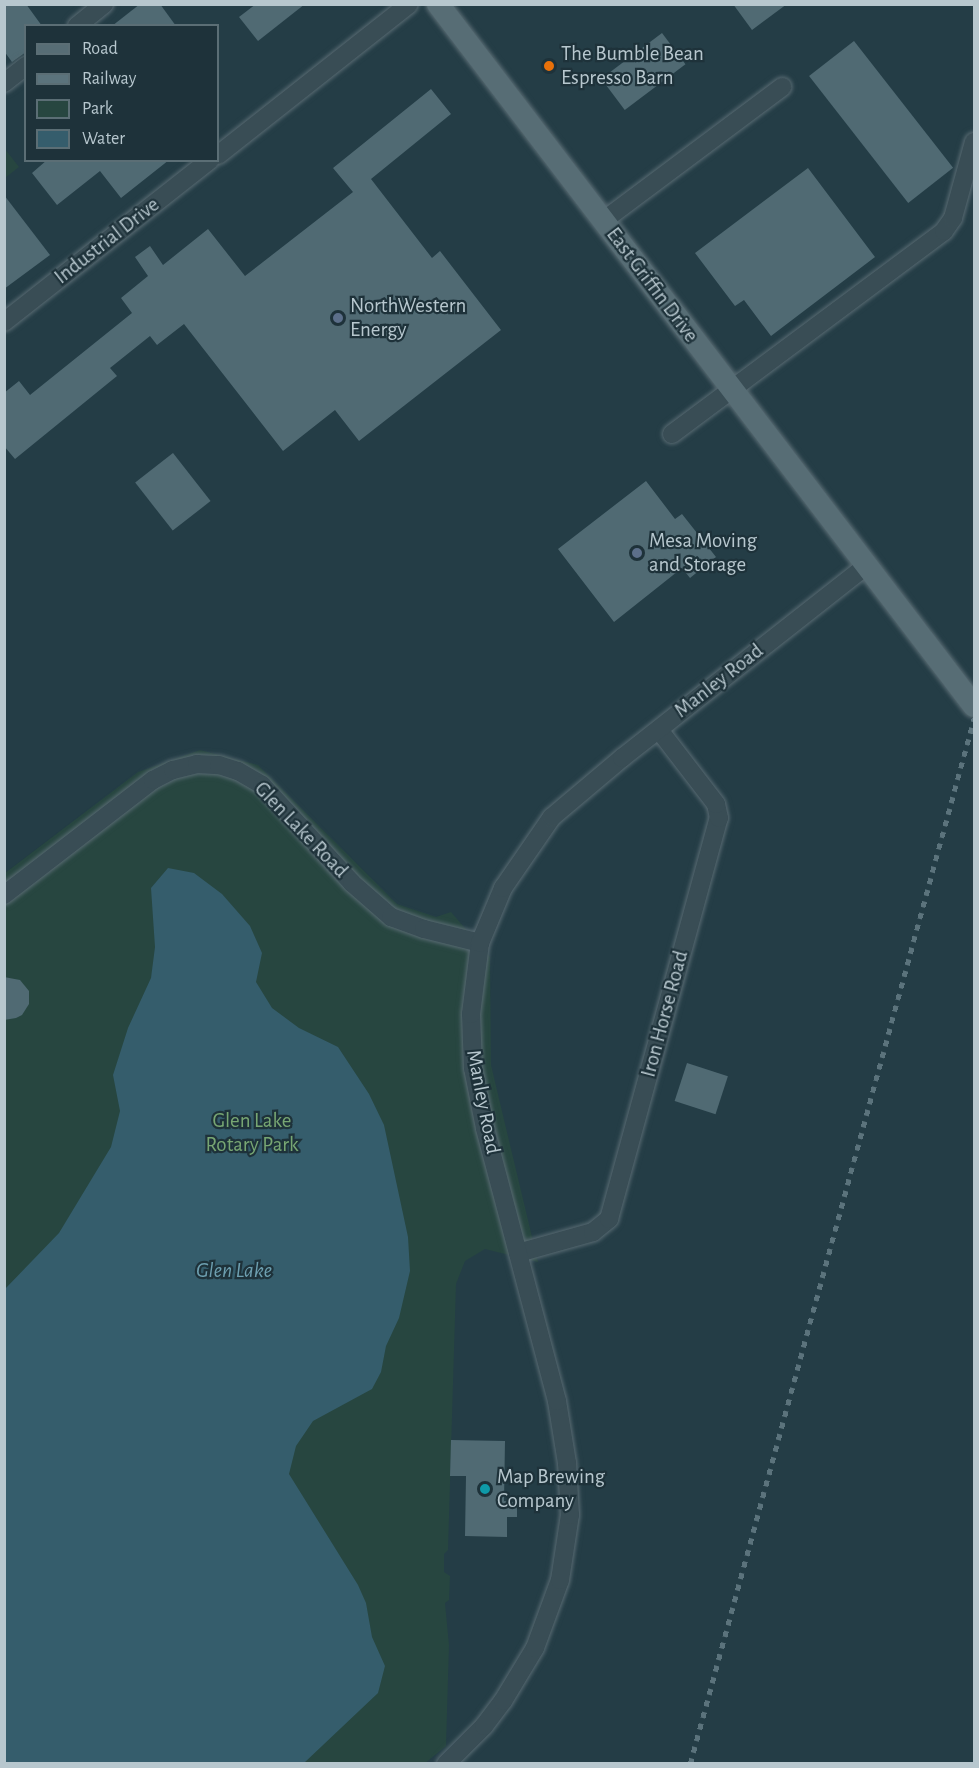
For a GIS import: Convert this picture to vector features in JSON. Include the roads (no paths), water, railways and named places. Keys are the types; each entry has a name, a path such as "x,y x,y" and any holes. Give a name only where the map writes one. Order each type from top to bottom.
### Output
{"main road":[{"name":"East Griffin Drive","path":"438,4 975,706"}],"street":[{"path":"79,24 104,4"},
{"path":"219,154 409,4"},
{"path":"4,82 24,67"},
{"path":"603,220 782,87"},
{"path":"672,434 944,231 953,218 975,142"},
{"name":"Industrial Drive","path":"4,322 207,162"},
{"name":"Manley Road","path":"446,1764 484,1726 528,1662 557,1592 567,1540 570,1494 564,1437 485,1128 473,1068 471,1014 480,943 503,888 552,818 866,566"},
{"name":"Iron Horse Road","path":"518,1253 593,1232 609,1219 719,818 716,804 659,730"},
{"name":"Glen Lake Road","path":"4,895 153,780 173,770 197,764 219,765 238,771 262,785 359,890 391,917 424,929 480,943"}],"water":[{"name":"Glen Lake","path":"168,868 194,873 222,894 250,926 262,953 256,982 272,1008 299,1028 338,1047 369,1094 384,1125 408,1237 410,1271 399,1318 386,1346 381,1372 372,1389 313,1421 296,1446 289,1474 358,1585 366,1603 372,1637 385,1666 378,1693 304,1763 5,1763 5,1289 59,1233 111,1147 120,1111 113,1075 128,1028 151,978 155,947 151,888"}],"railway":[{"path":"690,1764 974,718"}],"place":[{"name":"The Bumble Bean Espresso Barn","path":"549,66"},
{"name":"NorthWestern Energy","path":"338,318"},
{"name":"Mesa Moving and Storage","path":"637,553"},
{"name":"Map Brewing Company","path":"485,1489"}],"park label":[{"name":"Glen Lake Rotary Park","path":"252,1133"}]}
